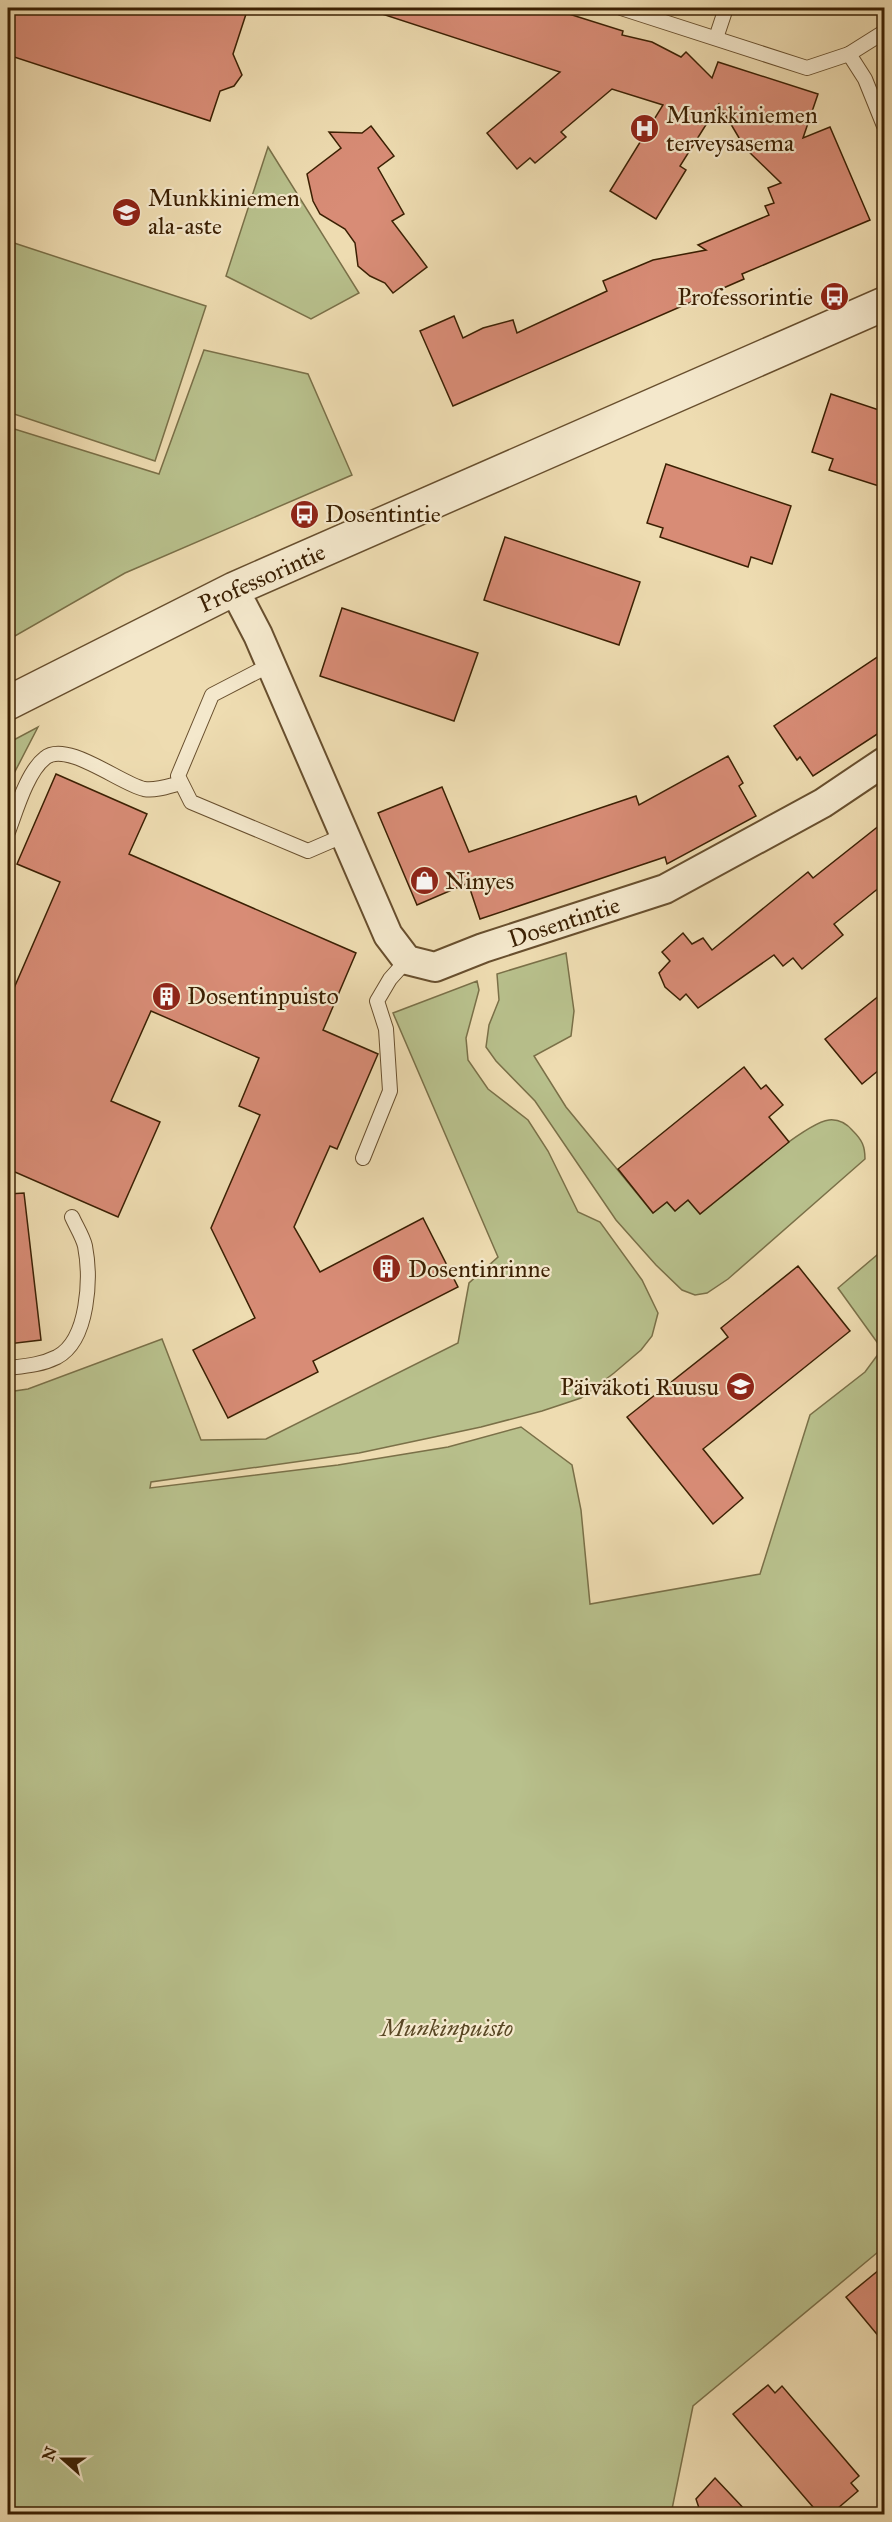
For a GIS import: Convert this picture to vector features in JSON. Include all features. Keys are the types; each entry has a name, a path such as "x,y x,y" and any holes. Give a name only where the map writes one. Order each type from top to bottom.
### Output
{"street":[{"name":"Professorintie","path":"8,703 234,589 885,304"},
{"path":"234,589 270,664 387,935 407,960"},
{"name":"Dosentintie","path":"407,960 435,967 483,948 665,889 823,803 885,762"}],"lane":[{"path":"621,8 807,68 849,54 885,32"},
{"path":"716,38 726,8"},
{"path":"849,54 865,79 885,126"},
{"path":"270,664 212,695 178,776 181,783 191,802 308,851 345,835"},
{"path":"8,832 34,771 46,756 61,753 144,789 163,788 181,783"},
{"path":"363,1158 390,1091 386,1029 377,1001 390,979 407,960"},
{"path":"8,1368 36,1365 59,1356 73,1341 85,1312 88,1277 85,1244 72,1217"}],"green space":[{"path":"268,147 359,293 311,319 226,276"},
{"path":"8,241 206,306 155,461 8,412"},
{"path":"204,350 308,374 352,475 125,573 8,640 8,427 159,474"},
{"path":"38,727 8,785 8,743"},
{"path":"566,953 574,1011 571,1036 534,1056 566,1107 653,1213 667,1202 675,1211 688,1200 700,1214 783,1146 801,1133 829,1120 836,1120 851,1128 862,1144 865,1159 728,1279 707,1293 695,1295 682,1290 656,1265 616,1220 535,1101 496,1061 486,1047 489,1025 499,1000 497,974"},
{"name":"Munkinpuisto","path":"477,981 479,990 466,1038 468,1060 488,1089 528,1120 548,1151 578,1212 600,1222 642,1280 658,1313 652,1336 641,1350 581,1398 542,1411 481,1427 359,1453 151,1482 150,1488 338,1465 448,1447 521,1427 572,1465 581,1510 590,1604 760,1574 810,1415 865,1372 882,1349 838,1288 884,1249 884,2247 693,2406 671,2514 8,2514 8,1392 28,1389 162,1339 201,1440 266,1439 458,1343 469,1283 498,1257 393,1013"}],"building":[{"path":"8,8 248,8 233,54 242,75 234,86 220,91 210,121 8,55"},
{"path":"379,8 550,8 623,31 622,35 652,42 681,57 686,52 712,78 718,62 818,94 803,138 830,127 870,220 742,274 744,279 453,406 420,331 454,316 463,338 483,328 513,320 517,333 607,291 603,281 653,260 706,250 698,245 769,215 765,206 774,203 768,188 781,183 745,148 719,104 680,166 686,170 656,219 610,191 663,105 612,89 561,132 566,137 535,163 530,158 517,169 487,133 560,72 379,13"},
{"path":"371,126 394,156 378,168 404,214 392,221 427,267 393,293 385,283 370,276 358,266 355,243 345,229 320,214 313,201 307,174 341,148 329,132 362,133"},
{"path":"831,394 885,412 885,488 829,470 833,459 812,452"},
{"path":"666,464 791,506 772,564 751,557 748,567 660,537 663,528 647,523"},
{"path":"505,537 640,582 619,645 484,600"},
{"path":"342,608 478,653 454,721 320,676"},
{"path":"885,652 885,729 813,776 800,757 797,760 774,726"},
{"path":"728,756 743,783 739,786 756,816 667,864 665,857 480,919 468,883 417,905 378,813 442,787 469,852 636,796 639,805"},
{"name":"Dosentinpuisto","path":"56,774 147,814 129,854 356,953 323,1030 378,1054 337,1149 330,1146 294,1227 320,1272 423,1218 458,1287 313,1361 318,1372 228,1418 193,1350 255,1318 211,1228 260,1115 239,1106 259,1058 151,1011 111,1101 160,1122 118,1217 8,1169 8,1002 60,882 17,864"},
{"path":"885,821 885,883 834,924 843,935 802,969 793,958 783,966 774,955 698,1008 686,994 680,1000 665,987 659,973 670,961 662,952 683,933 692,944 703,938 712,950 808,872 813,878"},
{"path":"885,991 885,1065 862,1084 825,1039"},
{"path":"744,1067 761,1089 766,1085 783,1105 769,1117 789,1142 700,1214 688,1200 675,1211 667,1202 653,1213 618,1169"},
{"path":"24,1193 41,1340 8,1344 8,1194"},
{"name":"Päiväkoti Ruusu","path":"798,1266 850,1331 703,1449 743,1498 713,1524 627,1417 728,1337 721,1328"},
{"path":"885,2265 885,2344 846,2297"},
{"path":"768,2385 775,2393 782,2386 859,2476 851,2483 858,2491 831,2514 819,2514 733,2414"},
{"path":"715,2478 749,2514 701,2514 696,2499"}],"place":[{"name":"Munkkiniemen terveysasema","path":"645,129"},
{"name":"Munkkiniemen ala-aste","path":"127,212"},
{"name":"Professorintie","path":"834,297"},
{"name":"Dosentintie","path":"304,514"},
{"name":"Ninyes","path":"424,881"},
{"name":"Dosentinpuisto","path":"166,996"},
{"name":"Dosentinrinne","path":"387,1269"},
{"name":"Päiväkoti Ruusu","path":"740,1387"}]}
